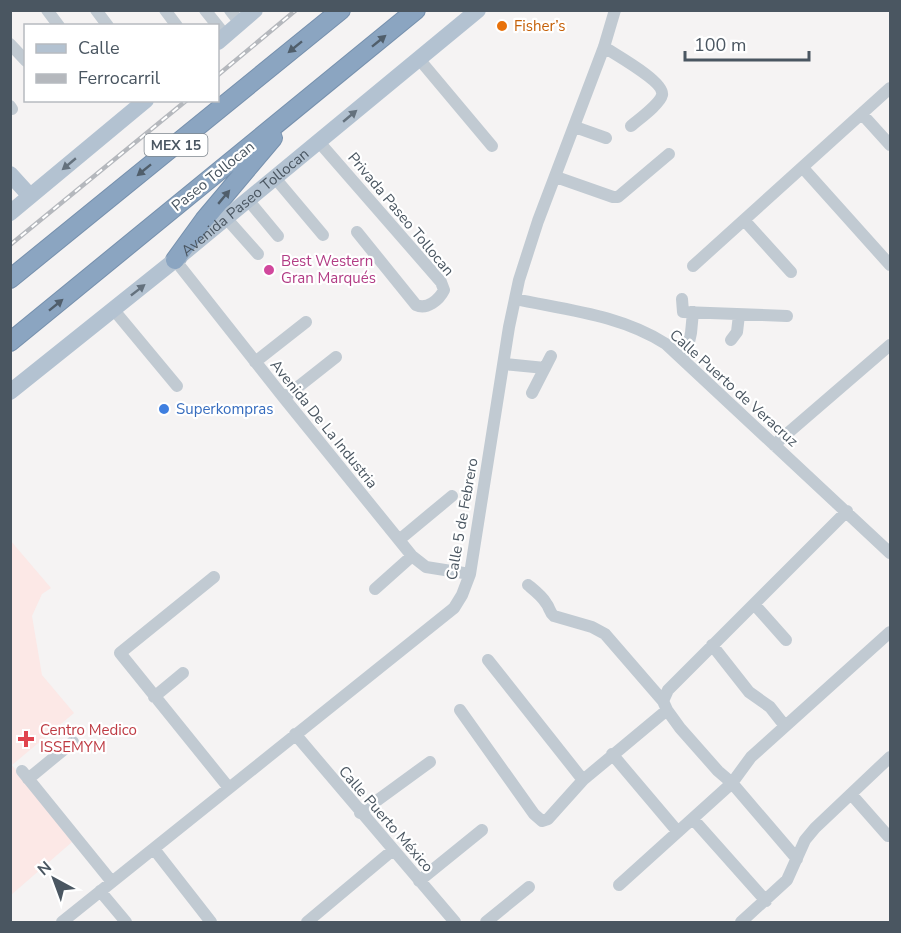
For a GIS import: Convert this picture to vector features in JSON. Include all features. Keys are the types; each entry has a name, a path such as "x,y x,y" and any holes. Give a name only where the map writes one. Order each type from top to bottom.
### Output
{"highway":[{"name":"MEX 15","path":"10,279 341,10"},
{"name":"Paseo Tollocan","path":"10,342 416,10"},
{"path":"176,260 204,220 301,104"}],"main road":[{"path":"221,38 235,17 255,10"},
{"name":"Avenida Paseo Tollocan","path":"10,392 176,260 478,10"},
{"path":"10,213 144,102"},
{"path":"10,174 30,196"}],"street":[{"path":"47,10 58,24"},
{"path":"96,10 106,24"},
{"path":"165,10 176,24"},
{"path":"205,10 213,24"},
{"name":"Calle 5 de Febrero","path":"62,922 454,608 460,600 470,574 515,299 524,261 575,127 615,10"},
{"path":"10,44 24,59"},
{"path":"604,47 659,84 662,93 659,101 632,126"},
{"path":"419,59 492,146"},
{"path":"693,266 891,88"},
{"path":"862,114 891,145"},
{"path":"575,127 606,138"},
{"name":"Privada Paseo Tollocan","path":"319,142 441,282 444,290 442,294 428,306 416,305 357,232"},
{"path":"556,177 618,197 669,154"},
{"path":"802,168 891,265"},
{"path":"275,178 323,235"},
{"path":"248,200 278,236"},
{"path":"226,218 258,254"},
{"path":"744,220 791,272"},
{"name":"Avenida De La Industria","path":"176,260 255,362 412,556 426,567 470,574"},
{"name":"Calle Puerto de Veracruz","path":"515,299 616,320 648,333 672,349 891,553"},
{"path":"682,299 683,312 787,316"},
{"path":"113,309 177,386"},
{"path":"685,360 693,325 693,312"},
{"path":"731,340 737,332 739,315"},
{"path":"255,362 306,322"},
{"path":"774,444 891,345"},
{"path":"532,393 551,356"},
{"path":"284,398 336,357"},
{"path":"504,364 545,368"},
{"path":"786,434 789,445 786,456"},
{"path":"399,540 452,496"},
{"path":"460,710 539,820 548,819 583,780 665,705 668,690 847,511"},
{"path":"375,589 412,556"},
{"path":"214,577 120,653 229,788"},
{"path":"528,585 548,605 550,613 554,616 592,627 605,634 665,705 704,756 732,783 797,859"},
{"path":"754,604 786,640"},
{"path":"619,885 732,783 745,763 891,633"},
{"path":"712,645 749,692 770,707 785,726"},
{"path":"488,660 583,780"},
{"path":"154,697 183,673"},
{"name":"Calle Puerto México","path":"295,734 455,922"},
{"path":"73,742 25,775 112,882"},
{"path":"612,754 678,832"},
{"path":"741,922 787,880 809,835 891,757"},
{"path":"360,813 430,762"},
{"path":"851,794 888,836"},
{"path":"693,819 766,901"},
{"path":"419,881 482,830"},
{"path":"154,849 211,922"},
{"path":"307,922 393,850"},
{"path":"486,922 529,887"},
{"path":"100,891 126,922"}],"shaded area":[{"name":"Centro Medico ISSEMYM","path":"10,540 51,588 42,594 32,616 42,675 74,713 12,765 72,842 11,895"}],"railway":[{"path":"219,74 296,10"},
{"path":"10,245 185,102"}],"place":[{"name":"Fisher’s","path":"502,26"},
{"name":"Best Western Gran Marqués","path":"269,270"},
{"name":"Superkompras","path":"164,409"},
{"name":"Centro Medico ISSEMYM","path":"26,739"}]}
